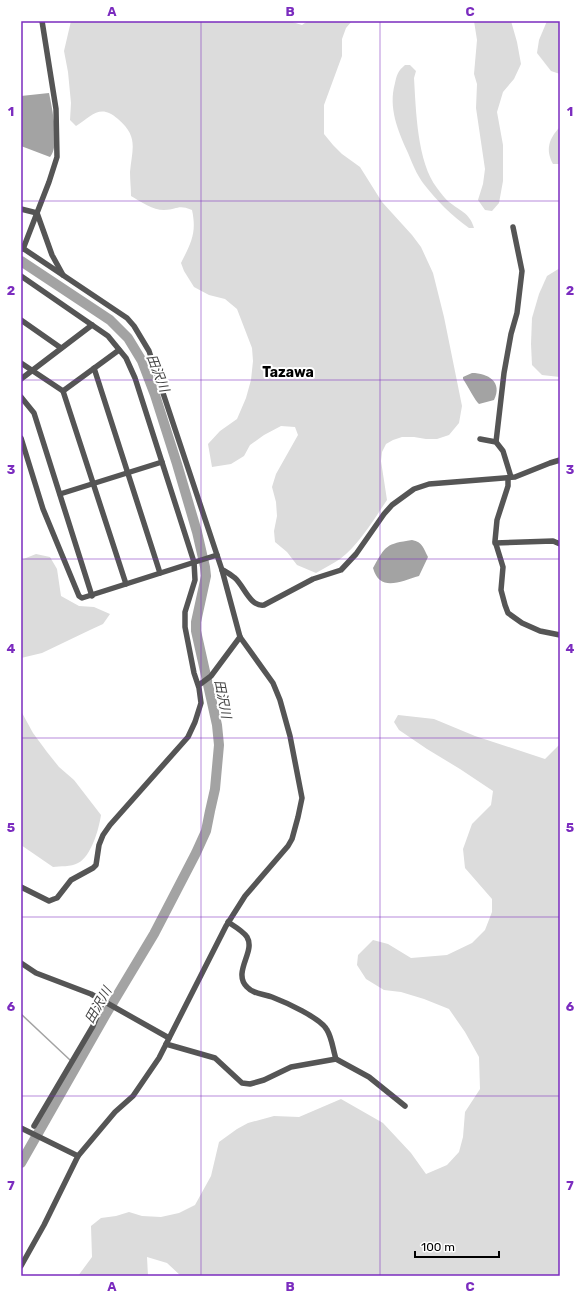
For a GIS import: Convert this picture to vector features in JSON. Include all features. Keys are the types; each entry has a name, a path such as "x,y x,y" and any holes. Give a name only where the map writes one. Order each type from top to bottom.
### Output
{"street":[{"path":"21,1266 44,1225 78,1156 116,1112 133,1096 159,1058 228,922 245,896 288,846 294,832 302,798 290,736 280,700 273,683 240,637 222,570 158,376 143,339 127,318 22,248 49,182 57,157 56,110 42,21"},
{"path":"21,209 37,213"},
{"path":"37,213 52,255 63,275"},
{"path":"513,227 522,271 517,313 511,334 504,373 496,442 503,452 509,478 508,486 497,520 495,543 503,567 501,590 508,613 522,623 540,631 560,635"},
{"path":"21,276 108,336 126,358 135,378 194,562 195,580 185,612 185,627 194,673 201,684 201,703 188,737 102,835 96,865 71,880 58,898 49,900 21,887"},
{"path":"21,320 61,348"},
{"path":"21,379 92,325"},
{"path":"63,391 119,350"},
{"path":"21,363 63,391 126,584"},
{"path":"94,368 160,573"},
{"path":"21,397 34,413 92,596"},
{"path":"21,438 43,509 79,596 82,598 217,555"},
{"path":"480,439 496,442"},
{"path":"222,570 226,571 235,578 254,603 261,606 313,579 341,570 356,554 392,505 414,489 429,484 509,478 560,460"},
{"path":"60,494 162,462"},
{"path":"495,543 553,541 560,544"},
{"path":"201,684 211,676 240,637"},
{"path":"228,922 244,934 249,942 242,970 244,984 247,988 254,992 284,1002 324,1025 336,1059"},
{"path":"21,963 36,973 91,994 170,1038"},
{"path":"34,1126 93,1026 103,1001"},
{"path":"166,1044 215,1058 242,1083 250,1084 264,1080 291,1067 336,1059 369,1077 405,1106"},
{"path":"21,1128 78,1156"}],"shaded area":[{"path":"71,21 289,21 302,25 308,21 352,21 346,28 342,39 342,56 324,105 324,134 342,154 360,167 382,202 421,247 433,273 444,317 462,406 459,423 449,435 437,439 402,437 386,444 382,452 381,461 387,500 353,547 340,559 316,573 297,565 287,552 275,542 274,531 277,516 276,502 272,487 276,474 298,435 295,427 281,426 264,435 250,445 244,456 231,464 212,467 208,444 220,431 237,419 246,398 251,380 253,361 252,348 237,309 225,299 209,295 194,287 184,271 181,263 192,238 194,225 192,210 180,207 169,210 160,210 131,196 130,172 133,144 132,138 125,126 112,114 106,112 96,113 76,126 70,120 71,103 64,51"},
{"path":"474,21 511,21 521,64 514,79 503,92 497,112 503,145 503,181 499,203 492,211 485,210 478,200 483,184 485,169 476,108 477,84 474,74 477,40"},
{"path":"547,21 560,21 560,74 551,71 537,53 539,40"},
{"path":"405,65 410,65 416,71 414,78 419,135 421,150 430,177 446,199 470,219 474,228 469,228 456,218 428,189 417,173 404,145 393,110 393,92 397,75"},
{"path":"49,93 55,136 53,152 50,157 21,146 21,96"},
{"path":"560,127 560,164 553,164 549,154 549,144 553,135"},
{"path":"560,268 560,377 542,375 532,365 531,344 532,318 539,294 547,276"},
{"path":"472,373 478,373 492,380 497,388 494,400 479,404 477,402 463,379 463,377"},
{"path":"412,540 421,544 428,557 419,576 398,582 386,583 376,576 373,568 384,550 397,543"},
{"path":"36,554 50,557 57,569 61,596 79,606 94,607 110,614 103,624 42,653 21,658 21,560"},
{"path":"21,711 33,733 47,752 59,767 74,780 101,815 94,842 87,855 78,863 69,866 53,867 21,845"},
{"path":"398,715 434,719 475,736 545,759 560,744 560,1275 181,1276 167,1263 147,1257 148,1276 78,1276 92,1257 91,1226 101,1218 129,1212 142,1216 161,1217 179,1213 195,1205 211,1176 219,1142 248,1123 274,1116 299,1117 341,1099 383,1123 411,1153 426,1174 447,1165 459,1152 463,1137 465,1112 480,1089 479,1057 465,1032 449,1009 401,992 384,990 366,979 357,965 358,955 373,940 388,944 411,958 447,955 472,943 485,930 492,912 492,899 465,868 463,849 472,824 491,805 493,791 399,730 394,722"}],"waterway":[{"name":"田沢川","path":"21,261 110,320 128,338 142,361 155,395 177,464 197,532 205,567 206,576 196,622 196,631 217,725 219,745 215,789 206,831 196,853 154,934 106,1014 21,1163"},
{"path":"21,1014 70,1060"}],"district":[{"name":"Tazawa","path":"288,372"}]}
